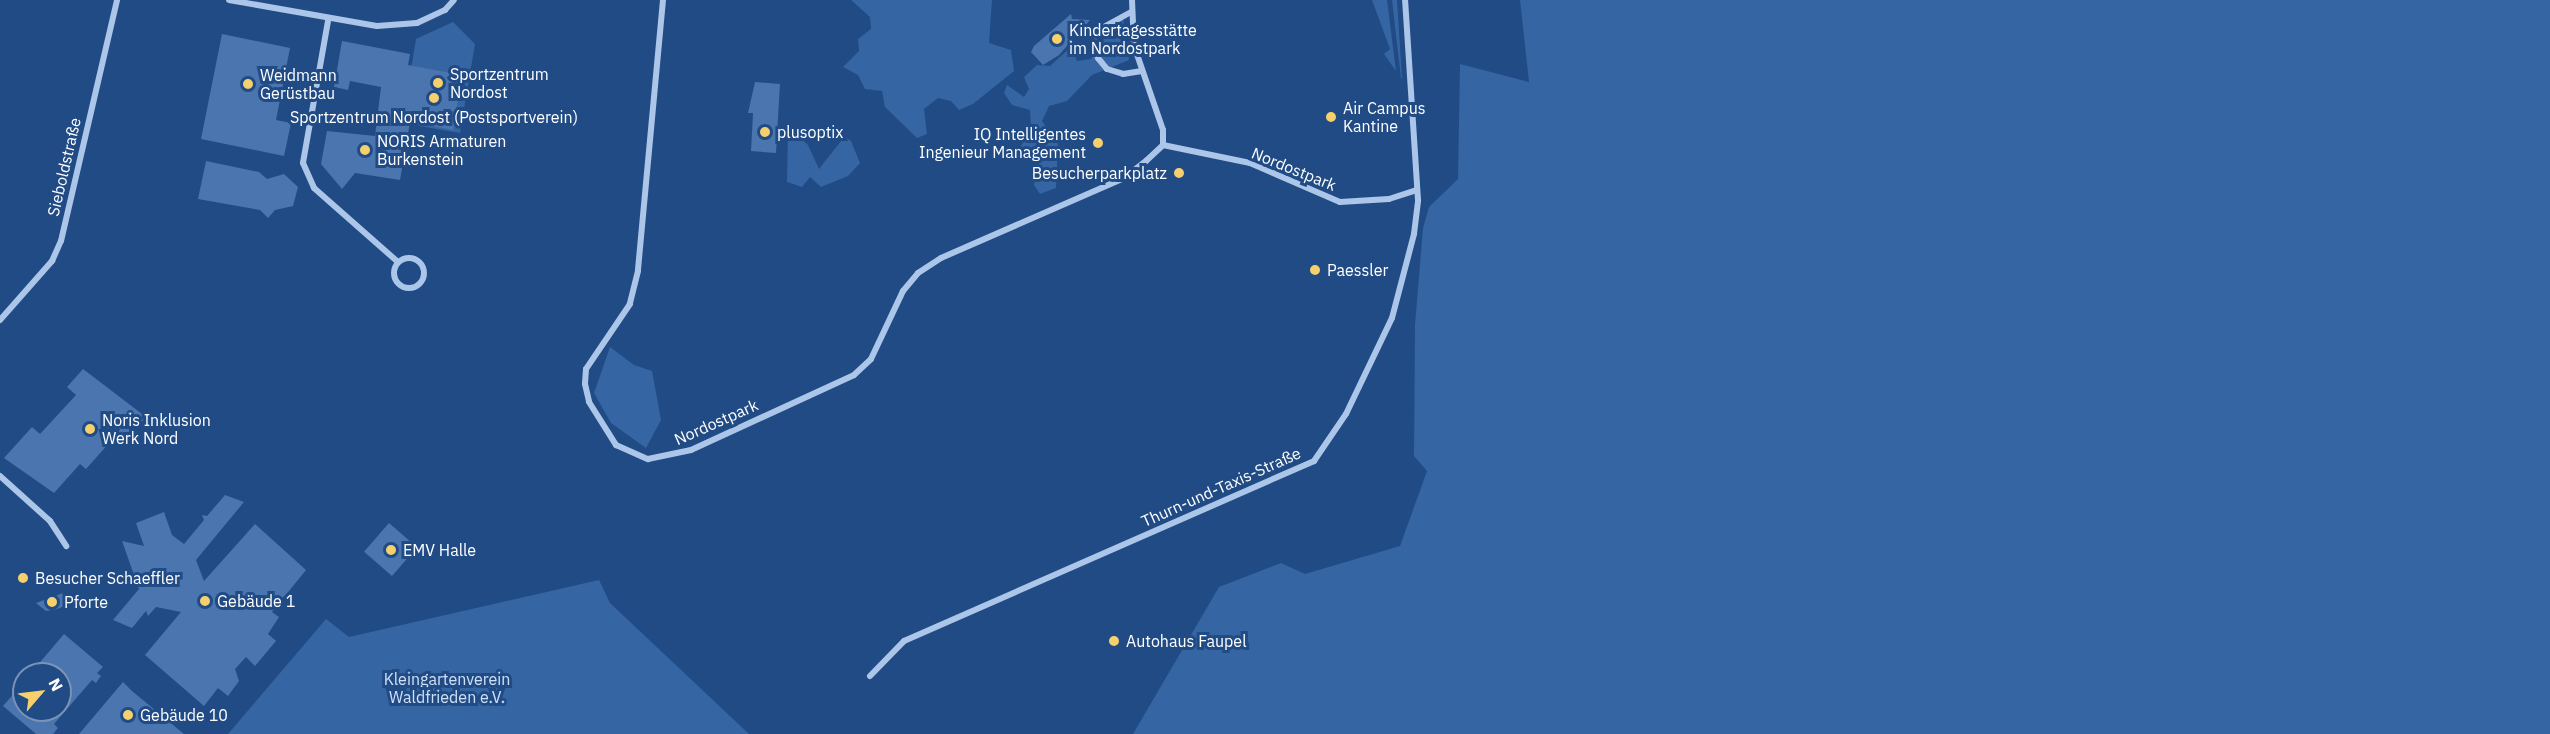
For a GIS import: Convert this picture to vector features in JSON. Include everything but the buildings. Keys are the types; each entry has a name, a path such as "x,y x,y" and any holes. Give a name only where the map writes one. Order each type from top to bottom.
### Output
{"street":[{"name":"Sieboldstraße","path":"0,321 52,261 61,241 117,0"},
{"path":"229,0 328,21 377,26 417,23 445,10 454,0"},
{"name":"Nordostpark","path":"663,0 638,271 630,304 586,369 585,384 600,425 615,445 637,455 667,458 691,450 854,375 871,358 903,291 918,273 941,258 1124,178 1163,145 1250,163 1340,202 1389,199 1416,190"},
{"path":"1132,0 1131,12 1142,72 1163,130 1163,145"},
{"name":"Thurn-und-Taxis-Straße","path":"870,676 904,641 1314,461 1346,414 1392,318 1414,234 1416,190 1405,0"},
{"path":"1131,12 1100,29 1094,44 1098,58 1107,69 1123,74 1142,72"},
{"path":"328,21 303,163 314,188 398,262"},
{"path":"412,258 421,263 424,276 420,284 410,288 398,284 394,273 398,262 412,258"},
{"path":"0,476 50,521 66,546"}],"green space":[{"path":"851,0 992,0 989,43 1011,50 1014,71 973,104 959,110 951,101 938,98 924,109 927,134 917,138 885,107 882,91 865,89 858,75 843,67 859,51 858,39 871,29 870,17"},
{"path":"1372,0 1387,0 1396,71 1384,54 1390,49"},
{"path":"1392,0 1397,0 1402,79 1401,78"},
{"path":"1520,0 2550,0 2550,734 1133,734 1219,587 1281,563 1305,574 1400,546 1427,471 1414,456 1415,325 1423,228 1429,207 1458,179 1460,64 1529,82"},
{"path":"1123,18 1129,60 1092,75 1067,101 1049,106 1042,121 1058,144 1056,188 1040,194 1034,185 1038,169 1021,146 1031,129 1030,110 1012,105 1004,93 1007,85 1024,97 1029,89 1024,77 1037,65 1050,66 1071,47 1077,61 1091,59 1107,27"},
{"name":"Sportzentrum Nordost","path":"453,22 475,44 460,133 402,123 416,39"},
{"path":"830,125 851,141 860,163 848,176 821,187 810,177 802,187 787,182 788,127 808,145 819,169 841,141 835,136 820,142 816,137"},
{"path":"610,347 634,365 652,371 661,420 646,448 611,423 594,393"},
{"name":"Kleingartenverein Waldfrieden e.V.","path":"599,580 610,603 749,734 228,734 326,619 349,637"}],"place":[{"name":"Kindertagesstätte im Nordostpark","path":"1057,39"},
{"name":"Sportzentrum Nordost","path":"438,83"},
{"name":"Weidmann Gerüstbau","path":"248,84"},
{"name":"Sportzentrum Nordost (Postsportverein)","path":"434,98"},
{"name":"Air Campus Kantine","path":"1331,117"},
{"name":"plusoptix","path":"765,132"},
{"name":"IQ Intelligentes Ingenieur Management","path":"1098,143"},
{"name":"NORIS Armaturen Burkenstein","path":"365,150"},
{"name":"Besucherparkplatz","path":"1179,173"},
{"name":"Paessler","path":"1315,270"},
{"name":"Noris Inklusion Werk Nord","path":"90,429"},
{"name":"EMV Halle","path":"391,550"},
{"name":"Besucher Schaeffler","path":"23,578"},
{"name":"Gebäude 1","path":"205,601"},
{"name":"Pforte","path":"52,602"},
{"name":"Autohaus Faupel","path":"1114,641"},
{"name":"Gebäude 10","path":"128,715"}]}
